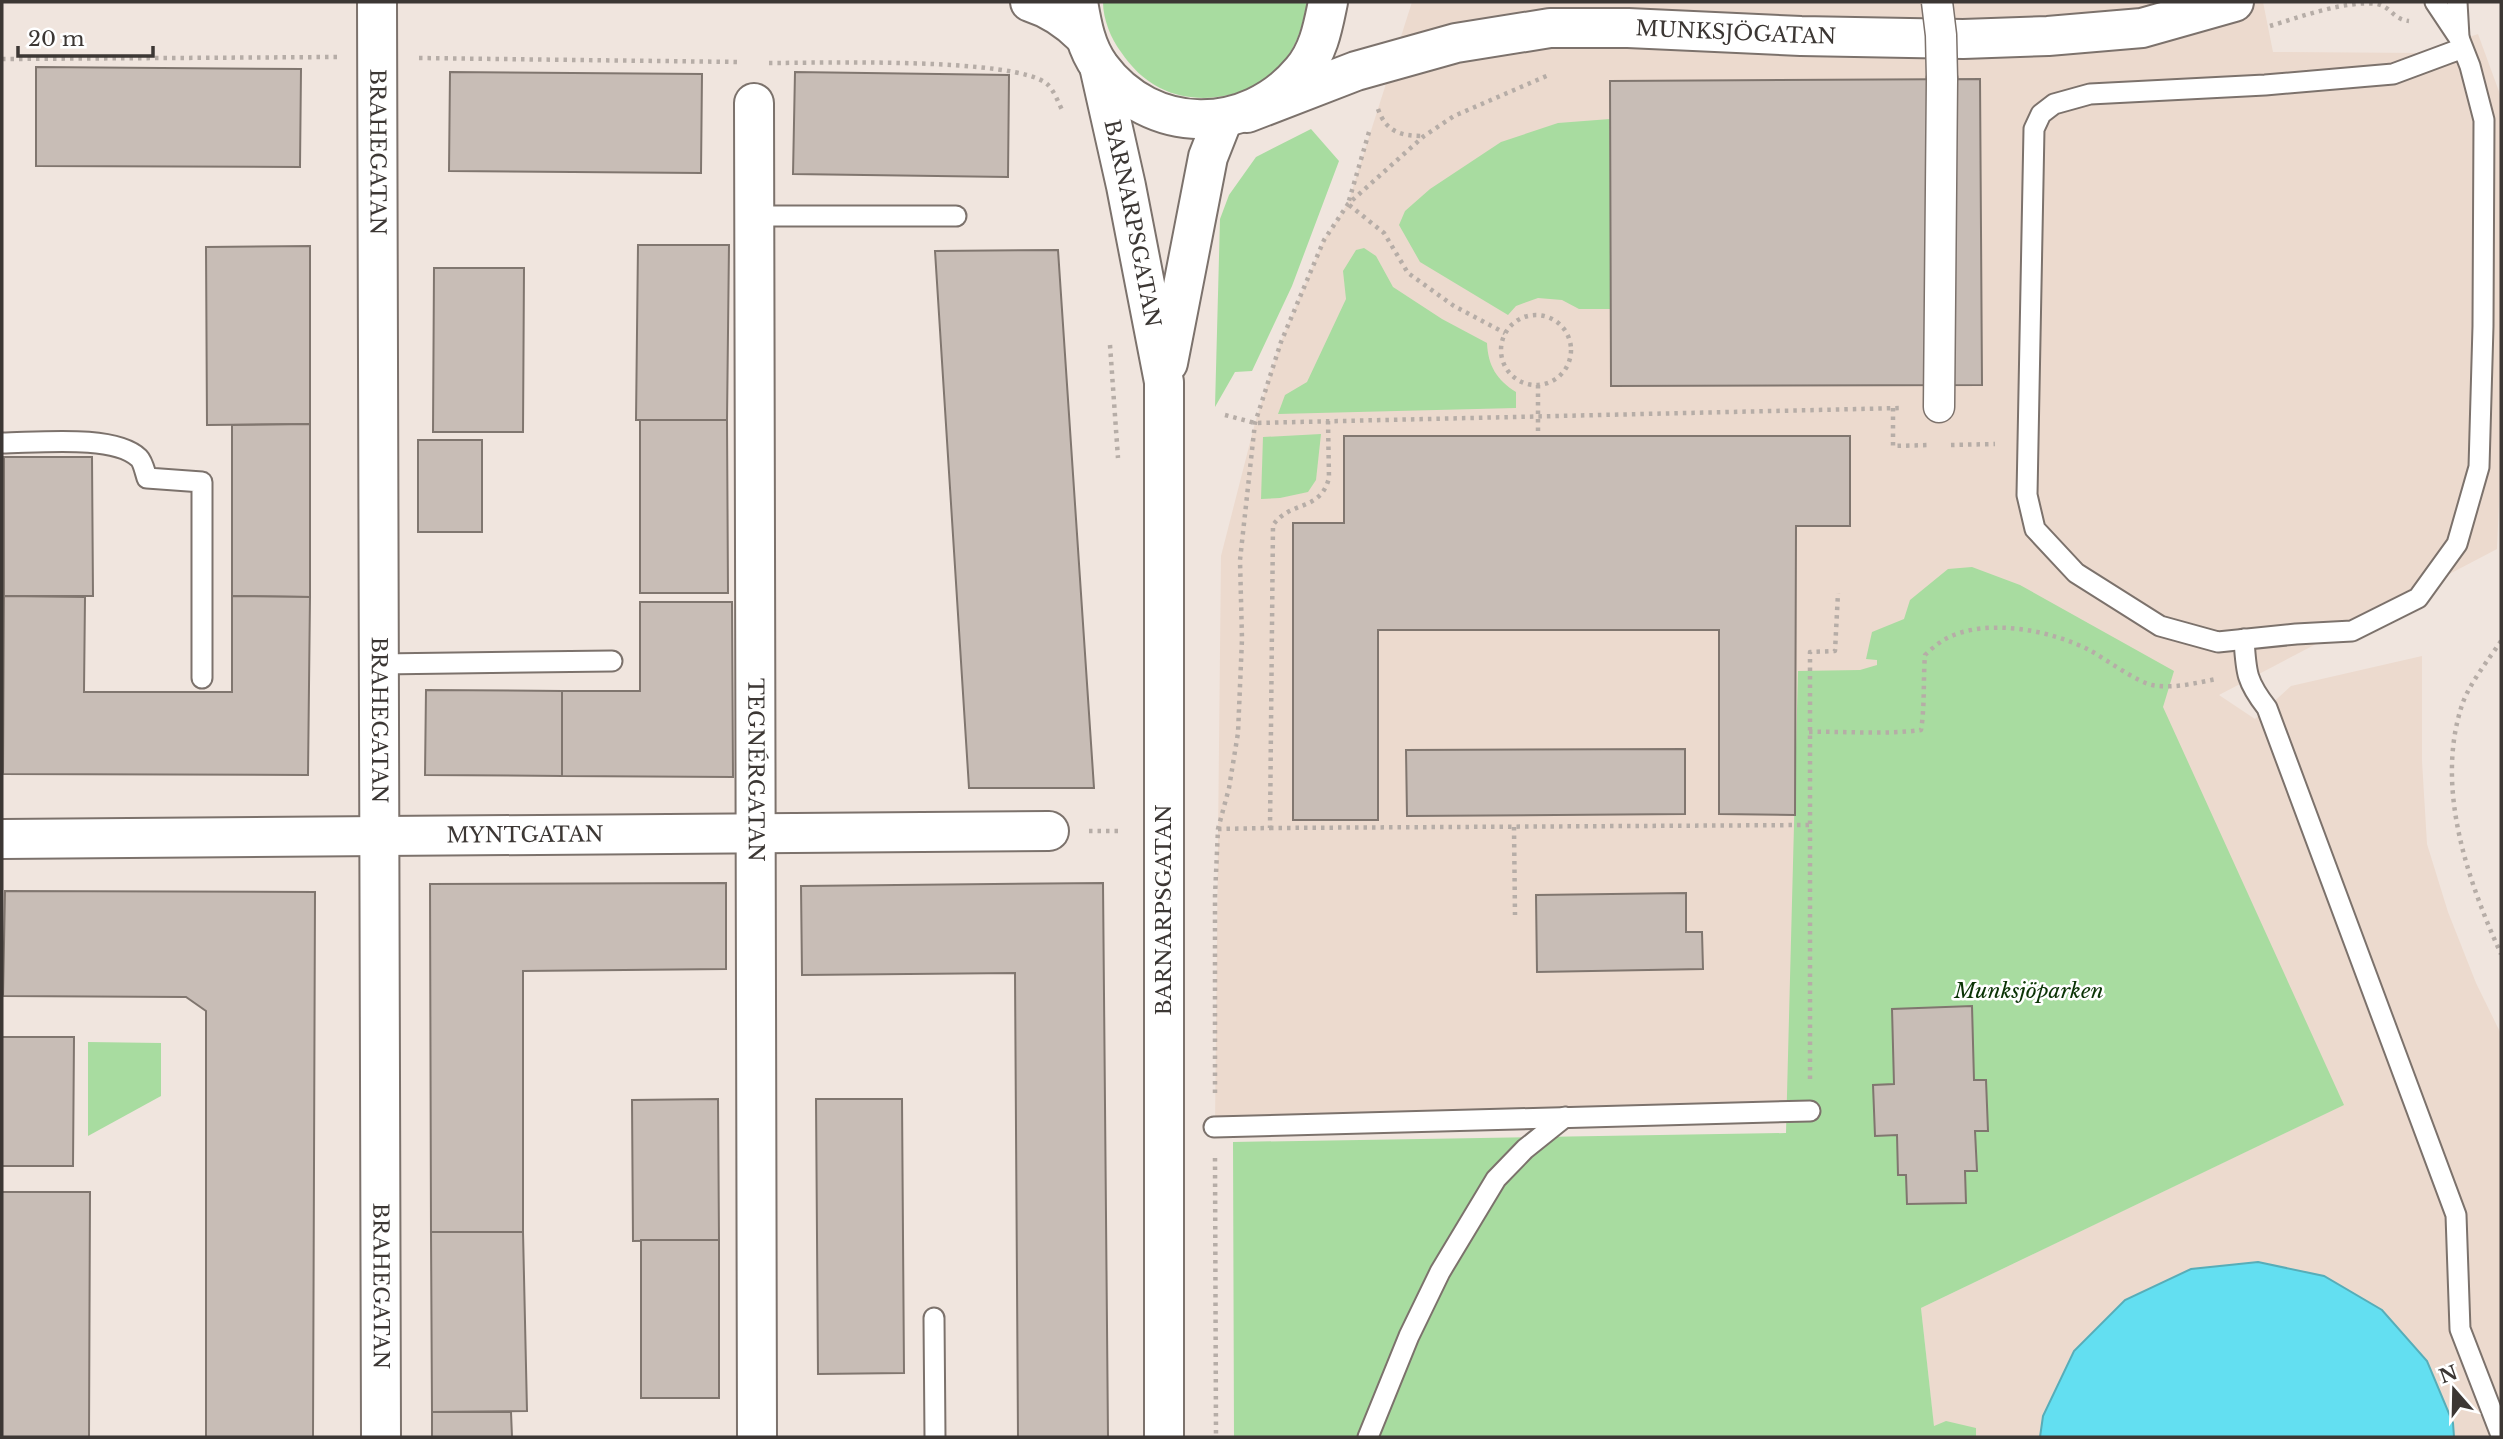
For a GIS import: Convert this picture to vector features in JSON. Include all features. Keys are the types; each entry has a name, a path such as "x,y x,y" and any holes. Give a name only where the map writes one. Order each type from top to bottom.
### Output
{"street":[{"name":"BRAHEGATAN","path":"377,2 381,1437"},
{"path":"1030,2 1045,7 1087,35 1123,92 1153,110 1187,119 1235,116 1279,95 1304,69 1321,37 1328,2"},
{"path":"1937,2 1942,79 1939,407"},
{"name":"MUNKSJÖGATAN","path":"1235,116 1356,71 1444,46 1550,28 1628,28 1949,39 2048,36 2142,28 2234,2"},
{"name":"BARNARPSGATAN","path":"1087,35 1126,186 1164,382 1164,1437"},
{"name":"TEGNÉRGATAN","path":"754,103 757,1437"},
{"name":"BARNARPSGATAN","path":"1164,382 1208,157 1235,116"},
{"name":"MYNTGATAN","path":"2,839 1049,831"}],"lane":[{"path":"2435,2 2461,43"},
{"path":"2457,2 2461,43 2484,120 2479,467 2457,544 2418,598 2352,631 2218,642 2160,626 2076,573 2035,529 2027,495 2034,129 2041,114 2054,104 2090,94 2393,74 2461,43"},
{"path":"754,216 956,216"},
{"path":"2,443 96,442 125,450 140,459 147,478 202,482 202,678"},
{"path":"2244,639 2246,674 2254,691 2267,708 2456,1215 2460,1329 2501,1436"},
{"path":"380,664 612,661"},
{"path":"1214,1127 1810,1111"},
{"path":"1368,1437 1409,1336 1440,1272 1496,1179 1525,1149 1565,1118"},
{"path":"934,1318 935,1437"}],"path":[{"path":"2,59 378,57 742,62"},
{"path":"768,63 975,66 1016,71 1047,84 1065,116"},
{"path":"1561,72 1516,88 1454,116 1424,136 1348,204 1324,240 1281,342 1255,423 1240,561 1242,639 1238,733 1229,788 1218,829 1810,825"},
{"path":"1378,107 1382,119 1397,134 1424,136"},
{"path":"1348,204 1369,132"},
{"path":"1348,204 1384,233 1408,273 1454,306 1505,332"},
{"path":"1535,314 1558,321 1571,341 1572,353 1569,365 1562,374 1552,381 1538,385 1517,379 1508,371 1501,351 1505,332 1515,322 1535,314"},
{"path":"1110,336 1119,468"},
{"path":"1538,385 1538,436"},
{"path":"1225,415 1255,423 1939,407"},
{"path":"1893,408 1893,446"},
{"path":"1270,828 1273,525 1280,516 1295,508 1312,504 1326,487 1329,478 1328,421"},
{"path":"1810,1111 1810,652 1835,651 1838,593"},
{"path":"1809,732 1896,733 1921,730 1925,655 1943,640 1971,630 2000,627 2051,636 2088,649 2151,685 2184,686 2206,681 2218,678 2245,663"},
{"path":"2501,641 2462,703 2452,750 2454,812 2467,865 2501,954"},
{"path":"1514,827 1515,915"},
{"path":"1120,831 1120,844"}],"shaded area":[{"path":"1412,2 2263,2 2273,52 2423,53 2478,34 2501,97 2501,457 2497,549 2219,695 2255,719 2291,686 2422,656 2422,761 2427,844 2448,912 2476,983 2501,1034 2501,1437 1935,1437 1921,1308 2339,1107 1810,1111 1215,1127 1221,556 1255,423 1281,342 1324,240 1348,203"}],"green space":[{"path":"1103,2 1307,2 1295,44 1276,70 1262,81 1229,95 1193,98 1160,88 1138,73 1114,41 1106,22"},
{"path":"1610,119 1611,309 1579,309 1562,300 1538,298 1516,306 1508,315 1420,262 1399,225 1405,211 1430,189 1501,142 1558,123"},
{"path":"1311,129 1339,161 1292,286 1252,371 1235,372 1215,407 1220,219 1229,195 1256,157"},
{"path":"1364,248 1376,256 1393,287 1442,319 1487,343 1489,359 1495,372 1516,392 1516,408 1278,414 1285,395 1307,382 1346,299 1343,271 1356,250"},
{"path":"1321,434 1316,480 1308,492 1261,499 1263,437"},
{"name":"Munksjöparken","path":"1972,567 2020,585 2174,671 2163,707 2344,1105 1921,1308 1934,1426 1946,1421 1976,1428 1976,1437 1234,1437 1233,1142 1786,1133 1798,671 1860,670 1877,665 1877,660 1866,659 1872,632 1904,619 1910,600 1948,569"},
{"path":"88,1042 161,1043 161,1096 88,1136"}],"water":[{"path":"2258,1262 2324,1276 2382,1310 2427,1361 2453,1423 2454,1437 2040,1437 2043,1416 2074,1351 2125,1300 2191,1269"}],"building":[{"path":"36,67 301,69 300,167 36,166"},
{"path":"450,72 702,74 701,173 449,171"},
{"path":"795,72 1009,75 1008,177 793,174"},
{"path":"1980,79 1982,385 1611,386 1610,81"},
{"path":"638,245 729,245 727,420 636,420"},
{"path":"310,246 310,424 207,425 206,247"},
{"path":"1058,250 1094,788 969,788 935,251"},
{"path":"434,268 524,268 523,432 433,432"},
{"path":"640,420 727,420 728,593 640,593"},
{"path":"310,424 310,597 232,596 232,425"},
{"path":"1344,436 1850,436 1850,526 1796,526 1795,815 1719,814 1719,630 1378,630 1378,820 1293,820 1293,523 1344,523"},
{"path":"418,440 482,440 482,532 418,532"},
{"path":"4,457 92,457 93,596 4,596"},
{"path":"4,596 85,597 84,692 232,692 232,596 310,597 308,775 3,774"},
{"path":"640,602 732,602 733,777 562,776 562,691 640,691"},
{"path":"426,690 562,691 562,776 425,775"},
{"path":"1685,749 1685,814 1407,816 1406,750"},
{"path":"726,883 726,969 523,971 523,1232 431,1232 430,884"},
{"path":"1103,883 1108,1437 1018,1437 1015,973 802,975 801,886"},
{"path":"5,891 315,892 313,1437 206,1437 206,1011 186,997 3,996"},
{"path":"1686,893 1686,932 1702,932 1703,969 1537,972 1536,895"},
{"path":"1972,1006 1974,1080 1986,1080 1988,1131 1975,1131 1977,1171 1965,1171 1966,1203 1907,1204 1906,1175 1898,1175 1897,1135 1875,1136 1873,1085 1894,1084 1892,1009"},
{"path":"2,1037 74,1037 73,1166 2,1166"},
{"path":"718,1099 719,1240 633,1241 632,1100"},
{"path":"816,1099 902,1099 904,1373 818,1374"},
{"path":"2,1192 90,1192 89,1437 2,1437"},
{"path":"431,1232 523,1232 527,1411 432,1412"},
{"path":"641,1240 719,1240 719,1398 641,1398"},
{"path":"432,1412 511,1412 512,1437 432,1437"}]}
